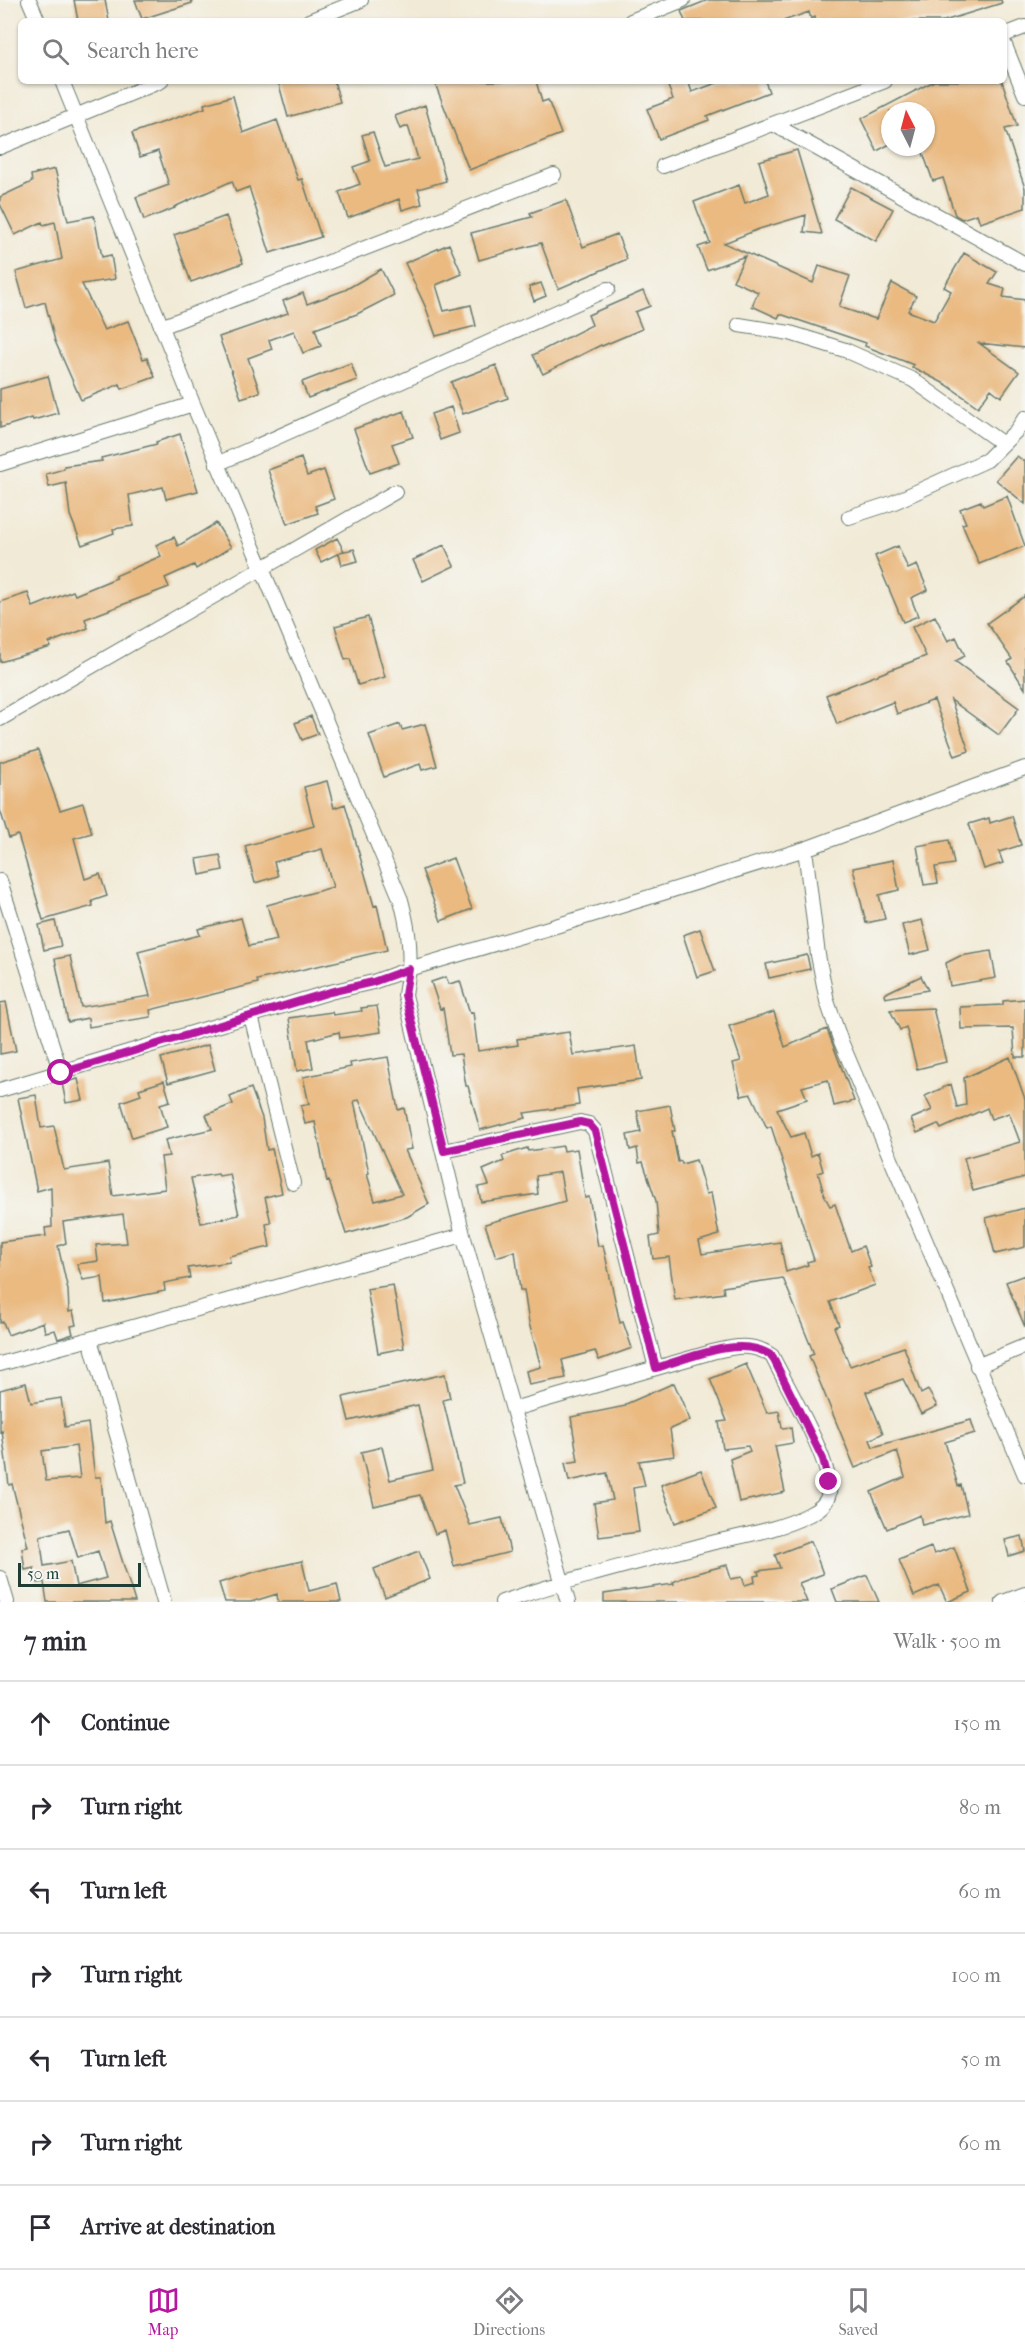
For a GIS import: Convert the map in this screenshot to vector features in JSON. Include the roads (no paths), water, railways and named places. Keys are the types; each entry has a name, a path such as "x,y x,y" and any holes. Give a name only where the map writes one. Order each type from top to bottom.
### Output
{"street":[{"path":"29,0 37,18"},
{"path":"316,18 361,0"},
{"path":"638,18 682,0"},
{"path":"1007,34 1025,27"},
{"path":"1007,51 1025,95"},
{"path":"63,84 217,464 401,900 411,950 405,995 463,1235 568,1602"},
{"path":"0,147 154,84"},
{"path":"663,166 877,84"},
{"path":"773,124 1025,264"},
{"path":"161,327 554,175"},
{"path":"217,464 608,289"},
{"path":"740,325 790,333 845,350 913,380 1003,444"},
{"path":"0,464 193,405"},
{"path":"849,517 892,503 987,460 1025,418"},
{"path":"0,719 395,492"},
{"path":"0,1090 373,982 409,969 805,849 1025,768"},
{"path":"805,849 818,955 827,1001 844,1050 1025,1475"},
{"path":"0,880 61,1073"},
{"path":"250,1016 293,1183"},
{"path":"444,1151 580,1122 589,1124 595,1131 656,1368"},
{"path":"0,1364 463,1235"},
{"path":"90,1339 164,1602"},
{"path":"502,1602 562,1581 771,1528 806,1516 821,1508 829,1496 829,1482 823,1459 772,1356 752,1346 734,1347 513,1409"},
{"path":"977,1365 1025,1346"},
{"path":"0,1578 7,1602"},
{"path":"1003,1602 1025,1594"}]}
